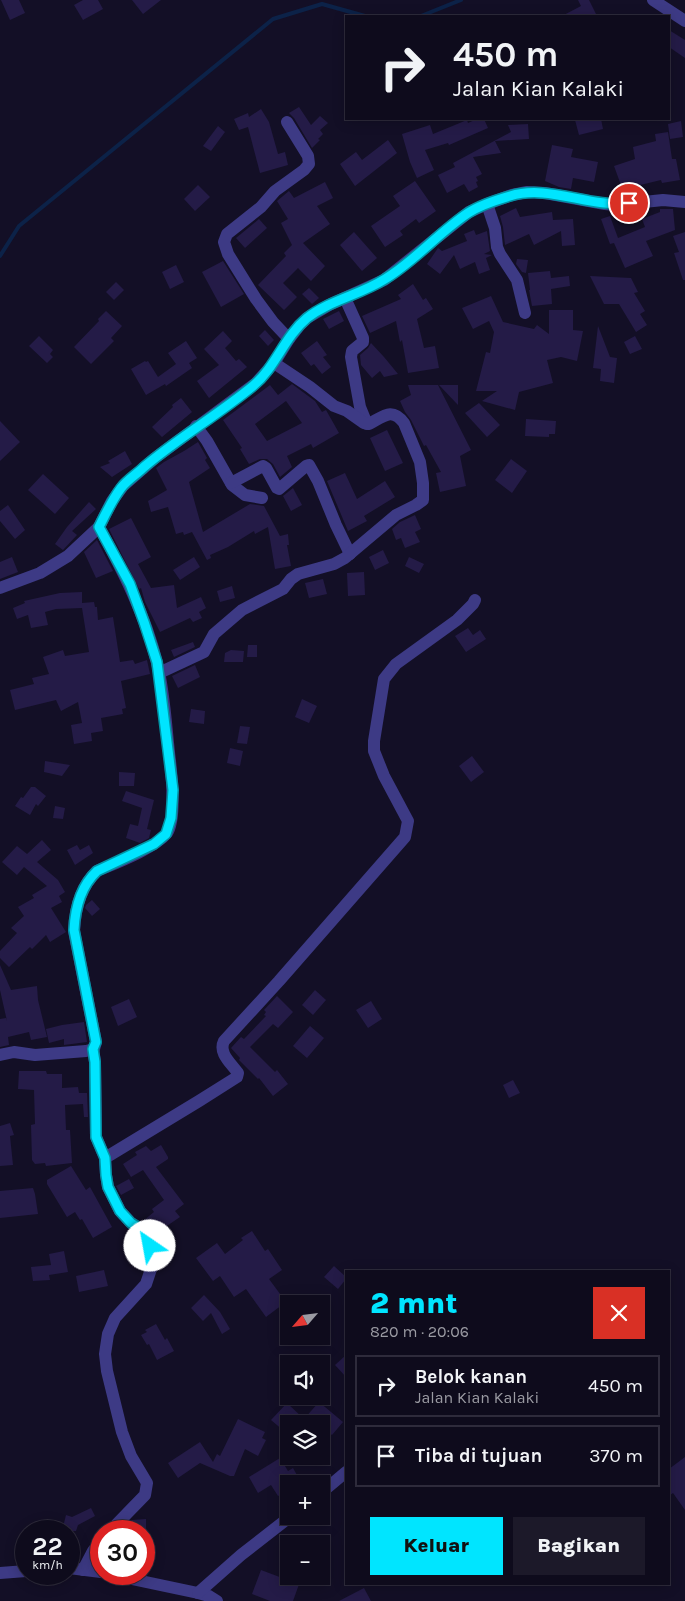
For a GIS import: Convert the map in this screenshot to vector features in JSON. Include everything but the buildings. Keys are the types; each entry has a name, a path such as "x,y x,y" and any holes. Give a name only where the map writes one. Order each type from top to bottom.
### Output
{"street":[{"path":"653,0 685,21"},
{"path":"287,122 308,156 309,164 304,170 275,191 261,206 227,234 224,245 256,299 273,322 289,339"},
{"path":"0,588 40,573 68,556 99,527 112,501 123,486 196,426 250,388 274,363 289,339 307,318 322,308 384,280 470,212 512,195 527,192 545,193 616,205 663,200 685,202"},
{"path":"488,204 489,221 496,244 510,274 523,310"},
{"path":"345,298 363,338 363,342 352,351 351,357 360,407 367,424"},
{"path":"159,673 204,652 214,634 225,623 246,608 283,590 294,576 334,564 350,554 396,515 423,500 420,462 400,418 393,413 389,413 367,424 347,411 334,406 274,363"},
{"path":"196,426 231,483 245,495 262,498"},
{"path":"231,483 264,466 279,489 309,465 350,554"},
{"path":"99,527 130,584 144,622 159,673 173,790 168,830 154,844 97,871 92,876 80,896 74,930 75,943 96,1042 93,1049 95,1062 96,1137 105,1158 106,1175 113,1199 120,1211 131,1223 146,1234 150,1246 152,1266 146,1284 115,1318 108,1334 105,1354 107,1371 120,1424 131,1456 147,1483 145,1495 121,1520"},
{"path":"105,1158 237,1077 238,1073 223,1053 222,1045 224,1041 405,837 408,821 384,776 374,751 384,679 396,664 457,620 474,604 475,600"},
{"path":"0,1055 14,1052 36,1055 93,1049"},
{"path":"330,1485 345,1473"},
{"path":"198,1593 241,1555 280,1525"},
{"path":"83,1570 90,1557"},
{"path":"80,1570 90,1571"},
{"path":"0,1573 15,1572"},
{"path":"155,1584 209,1596 217,1601"}],"waterway":[{"path":"424,15 461,0"},
{"path":"0,256 19,226 273,19 322,4 361,15"}],"route":[{"path":"150,1246 146,1234 131,1223 120,1211 108,1187 105,1158 96,1137 95,1062 93,1049 96,1042 75,943 74,930 80,896 92,876 97,871 154,844 166,834 171,818 173,790 157,662 130,584 99,527 112,501 123,486 196,426 256,383 274,363 289,339 307,318 329,305 384,280 470,212 512,195 527,192 545,193 604,204 629,203"}]}
